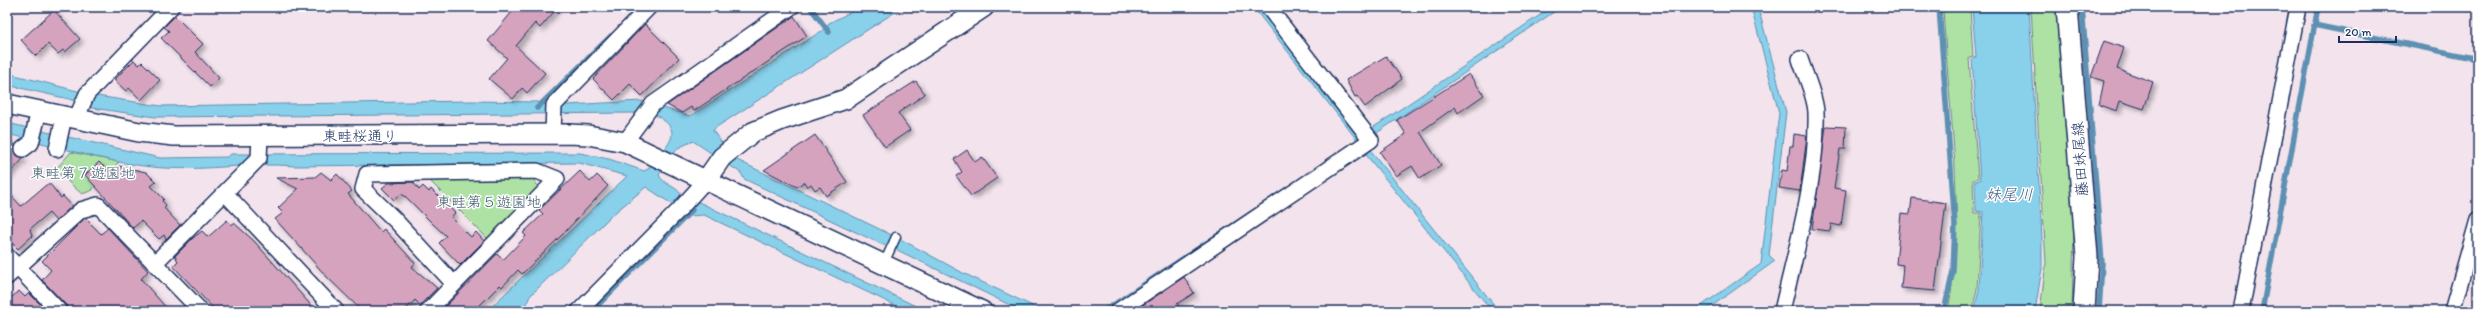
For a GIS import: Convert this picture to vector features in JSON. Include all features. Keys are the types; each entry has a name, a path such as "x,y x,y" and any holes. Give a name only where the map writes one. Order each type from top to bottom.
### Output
{"main road":[{"name":"藤田妹尾線","path":"2067,7 2087,257 2084,311"}],"street":[{"path":"59,143 77,108 171,7"},
{"path":"554,135 554,105 649,7"},
{"path":"625,142 653,104 791,7"},
{"path":"579,311 678,211 706,180 726,153 753,132 769,125 846,100 984,7"},
{"path":"1118,311 1365,140 1268,7"},
{"path":"2241,311 2298,7"},
{"path":"1782,311 1802,222 1814,149 1816,110 1800,59"},
{"name":"東畦桜通り","path":"7,104 39,111 77,108 139,132 174,136 260,137 588,135 625,142 706,180 887,257 982,311"},
{"path":"30,140 39,111"},
{"path":"155,263 259,158 260,137"},
{"path":"428,311 557,179 537,171 367,174 363,189 395,220 454,284"},
{"path":"225,192 336,311"},
{"path":"59,311 10,267 81,210 98,205 201,311"},
{"path":"2452,311 2478,220"}],"lane":[{"path":"887,257 896,237"}],"green space":[{"path":"1943,7 1970,7 1973,57 1969,58 1978,178 1973,180 1974,213 1981,213 1977,289 1972,311 1948,311 1956,236 1956,197"},
{"path":"2031,7 2058,7 2074,231 2072,311 2040,311 2046,263"},
{"name":"東畦第７遊園地","path":"71,152 119,162 93,188 93,190 82,194 55,170"},
{"name":"東畦第５遊園地","path":"532,175 539,189 489,240 428,179"}],"water":[{"path":"861,7 903,7 715,128 713,131 733,158 904,241 963,273 1043,311 1022,311 887,245 883,245 744,179 741,173 693,141 678,148 659,175 664,182 678,190 682,197 701,203 926,311 907,311 704,215 690,216 646,187 612,215 530,296 523,311 487,311 627,176 579,163 294,166 262,165 180,169 164,168 105,159 7,134 7,123 160,158 227,157 231,154 580,153 609,159 644,171 648,169 664,150 672,136 671,129 667,123 643,109 636,113 155,117 92,108 69,99 7,85 7,73 97,96 161,106 471,101 538,102 549,106 641,101 690,116 823,30 829,23"},
{"path":"1253,7 1261,7 1362,135 1552,7 1561,7 1368,139 1372,152 1499,311 1492,311 1367,156 1366,147 1111,311 1100,311 1357,140"},
{"path":"1751,7 1758,7 1786,112 1769,255 1775,261 1705,311 1694,311 1761,264 1779,113"},
{"name":"妹尾川","path":"1972,7 2029,7 2042,239 2042,268 2035,311 1974,311 1979,290 1983,212 1976,211 1975,181 1980,180 1972,59 1976,57"}],"building":[{"path":"516,7 558,7 540,28 535,23 516,46 545,73 527,93 522,88 513,99 489,79 507,58 488,41"},
{"path":"54,10 80,39 65,52 63,50 58,54 48,44 36,56 21,40"},
{"path":"175,16 203,44 195,52 219,78 210,87 161,38 169,31 164,27"},
{"path":"794,16 807,36 694,111 691,107 682,113 667,105"},
{"path":"645,24 679,58 642,96 630,84 614,100 593,79"},
{"path":"2104,41 2124,48 2117,69 2153,82 2144,109 2120,101 2117,111 2099,105 2104,81 2091,77"},
{"path":"1386,56 1402,79 1365,107 1357,96 1355,97 1346,80"},
{"path":"134,60 139,65 142,62 160,80 141,100 129,88 126,91 114,80"},
{"path":"1469,74 1484,95 1458,113 1455,107 1420,132 1441,165 1420,179 1412,166 1396,176 1380,152 1406,134 1397,120"},
{"path":"916,81 925,94 898,113 910,130 885,147 863,115"},
{"path":"1826,126 1846,127 1845,149 1840,149 1834,188 1846,190 1841,226 1831,224 1830,231 1812,229"},
{"path":"1794,134 1807,136 1800,191 1779,188 1782,170 1787,171 1790,146 1793,146"},
{"path":"815,135 847,182 826,196 820,187 815,190 811,184 807,187 804,182 797,187 764,170"},
{"path":"7,137 15,145 16,155 24,158 7,176"},
{"path":"967,150 975,162 982,157 997,178 971,196 956,176 962,172 954,159"},
{"path":"99,162 111,174 119,166 146,172 156,182 151,186 164,199 162,201 166,205 164,208 180,225 166,239 164,235 159,239 141,221 133,228 85,175"},
{"path":"580,171 590,182 597,175 608,186 564,233 522,274 518,270 502,287 500,285 474,311 441,311 497,254 503,260 526,236 523,233 543,214 539,210"},
{"path":"321,172 331,180 337,174 352,191 348,194 381,232 384,229 415,263 412,267 437,288 420,305 415,300 404,311 362,311 327,277 275,219 283,213 278,208 298,189 276,178 315,177"},
{"path":"413,182 419,190 423,186 429,192 431,189 455,213 451,217 471,237 476,232 484,241 460,265 439,243 446,236 405,196 401,194 394,200 382,188 388,183"},
{"path":"50,184 61,198 63,196 72,206 56,221 49,213 30,229 32,236 18,249 7,238 7,191 21,206 46,185"},
{"path":"1912,198 1946,203 1935,291 1901,288 1903,265 1896,264 1901,213 1910,214"},
{"path":"85,218 101,234 108,228 148,271 141,279 169,311 68,311 66,305 42,280 51,270 42,261"},
{"path":"227,220 231,225 234,223 254,241 316,311 216,311 173,266 178,261 175,256 193,238 202,231 208,237"},
{"path":"1184,277 1194,293 1177,304 1182,311 1134,311"},
{"path":"19,291 25,297 29,293 47,311 7,311 7,301"}],"waterway":[{"path":"810,7 829,32"},
{"path":"1939,7 1955,225 1953,271 1944,311"},
{"path":"2082,7 2102,263 2099,311"},
{"path":"2262,311 2318,7"},
{"path":"2314,25 2478,59"},
{"path":"537,108 611,36"},
{"path":"592,311 692,210"}]}
